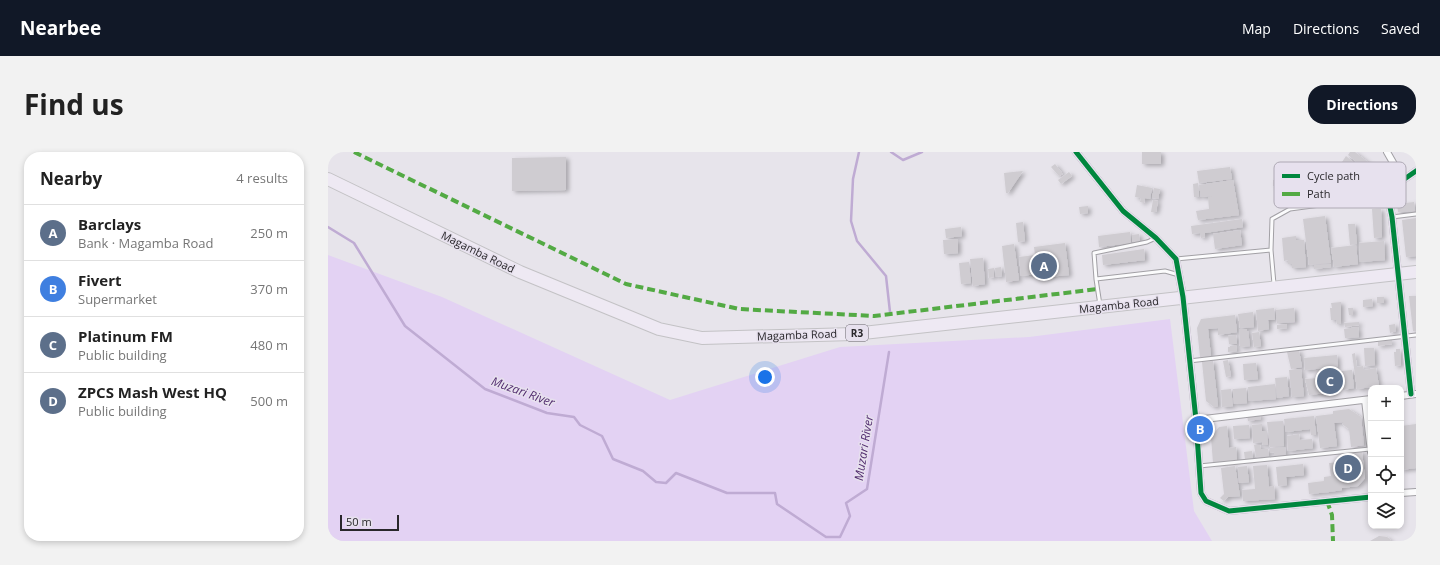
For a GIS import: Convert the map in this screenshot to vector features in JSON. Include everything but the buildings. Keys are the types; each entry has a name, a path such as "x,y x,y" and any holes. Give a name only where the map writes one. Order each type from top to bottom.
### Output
{"highway":[{"name":"Magamba Road","path":"328,179 520,272 659,330 702,338 854,334 1416,272"}],"street":[{"path":"1076,152 1123,211 1156,238 1176,259 1182,297 1196,420 1202,493 1206,500 1229,511 1368,497"},
{"path":"1387,152 1393,162"},
{"path":"1406,178 1416,171"},
{"path":"1390,208 1404,336 1414,394 1404,396"},
{"path":"1196,420 1368,399"},
{"path":"1404,493 1416,492"}],"lane":[{"path":"1274,287 1271,250 1272,219 1290,209 1298,208"},
{"path":"1392,217 1416,214"},
{"path":"1100,307 1094,253 1147,242 1156,238"},
{"path":"1176,259 1271,250"},
{"path":"1096,279 1165,271 1179,275"},
{"path":"1189,361 1416,335"},
{"path":"1199,466 1368,449"}],"shaded area":[{"path":"328,255 442,297 670,400 840,347 1029,337 1170,319 1194,511 1212,541 328,541"}],"waterway":[{"name":"Muzari River","path":"859,152 853,179 851,221 857,241 886,276 890,312"},
{"name":"Muzari River","path":"891,152 903,160 922,152"},
{"name":"Muzari River","path":"328,227 354,243 405,326 485,389 547,413 574,417 580,425 602,436 613,459 643,471 656,482 666,483 676,473 727,493 775,493 777,504 826,537 840,537 850,516 846,503 867,489 889,352"}],"marked path":[{"path":"354,152 626,284 739,309 874,316 1098,289"},
{"path":"1327,501 1332,515 1333,541"}],"cycle path":[{"path":"1076,152 1123,211 1156,238 1176,259 1183,297 1196,420 1201,493 1206,501 1229,511 1368,497"},
{"path":"1406,178 1416,171"},
{"path":"1390,208 1411,394"}],"place":[{"name":"Barclays","path":"1044,266"},
{"name":"Platinum FM","path":"1330,381"},
{"name":"Fivert","path":"1200,429"},
{"name":"ZPCS Mash West HQ","path":"1348,468"}]}
